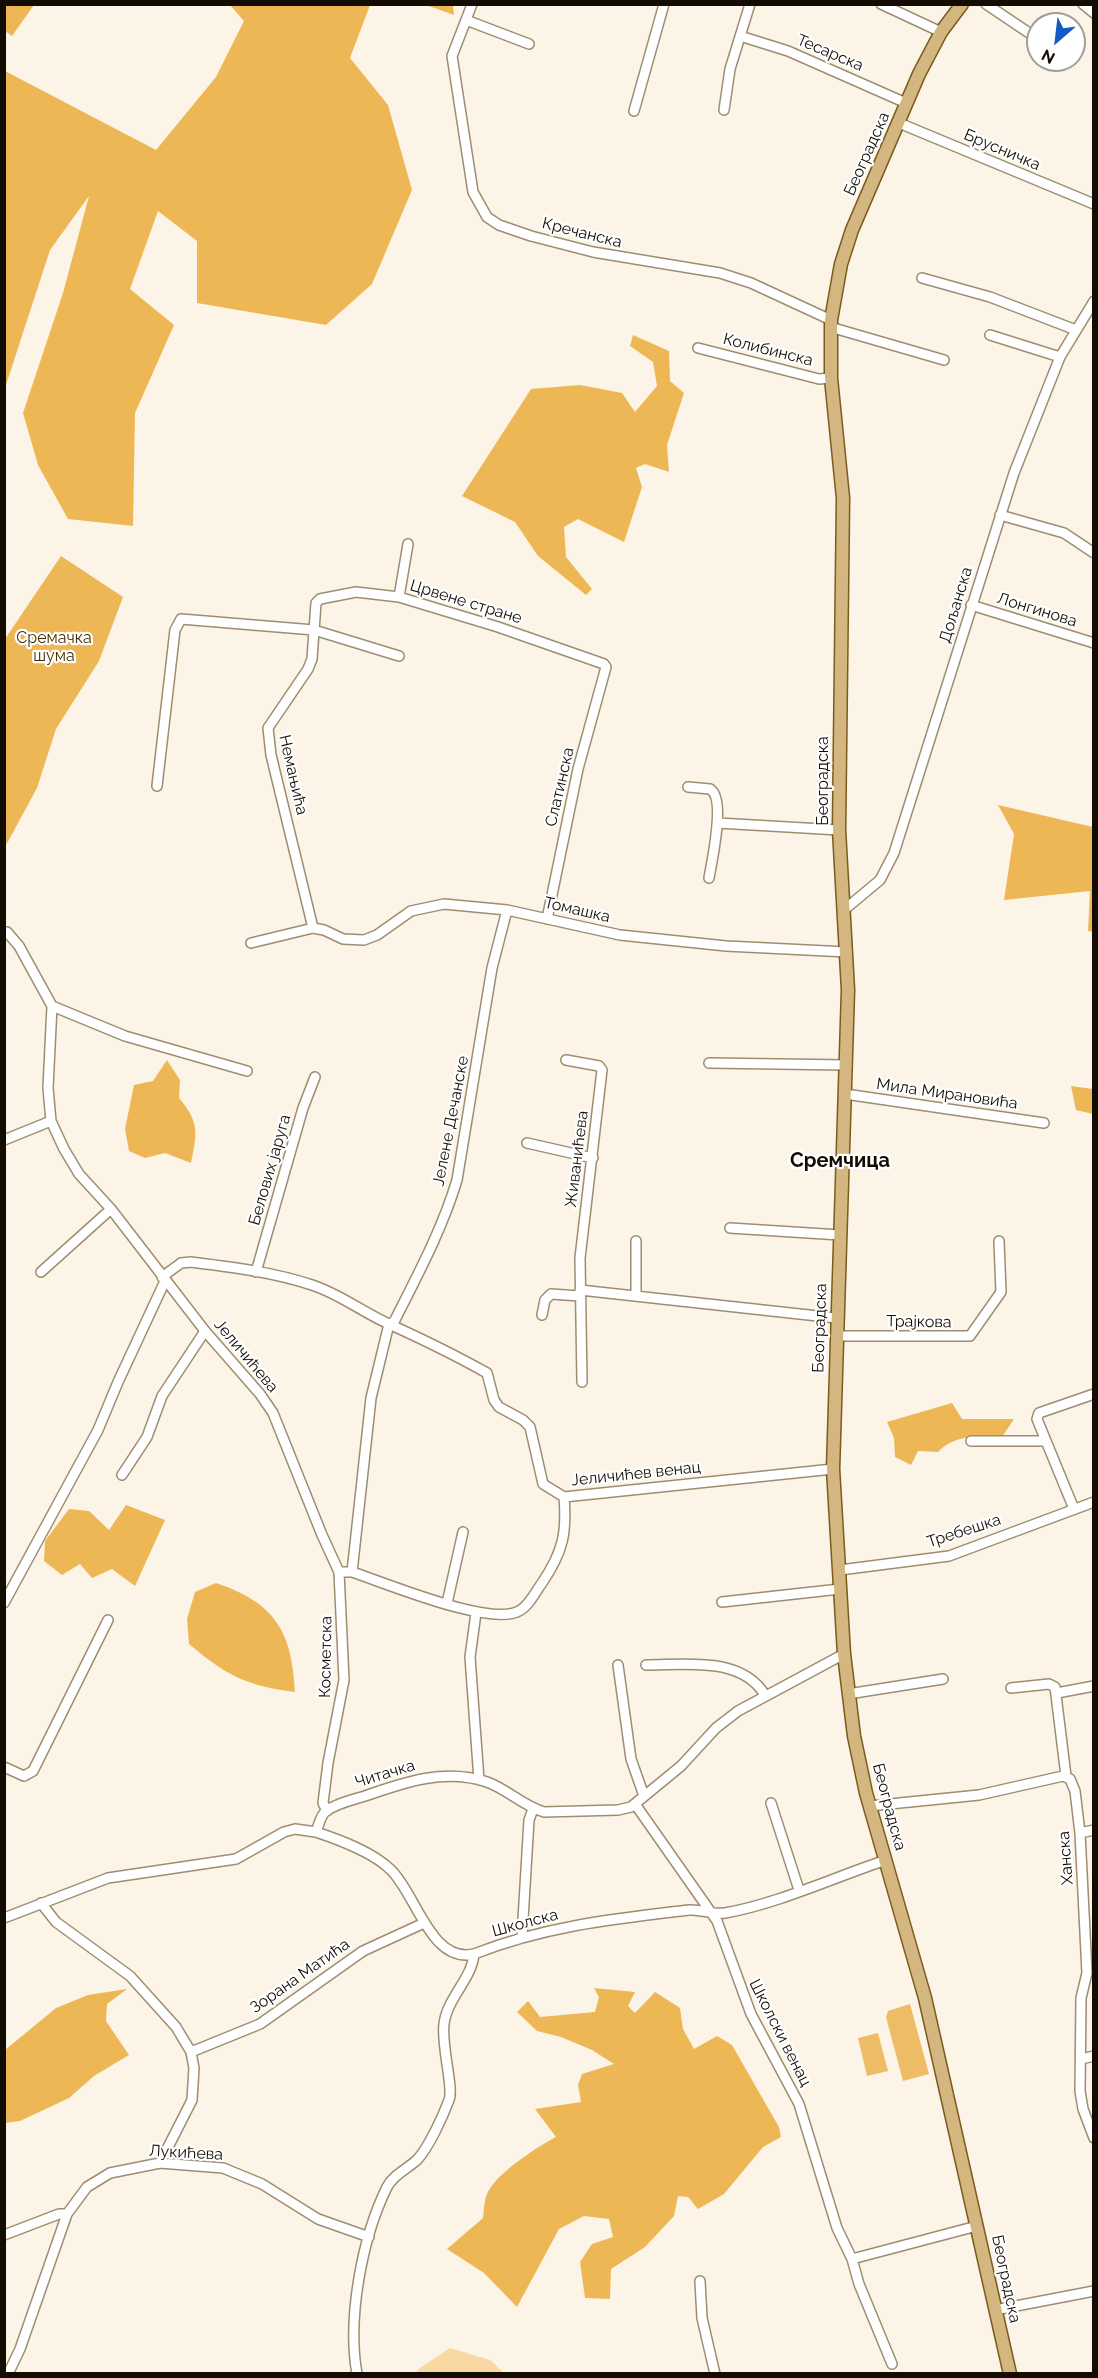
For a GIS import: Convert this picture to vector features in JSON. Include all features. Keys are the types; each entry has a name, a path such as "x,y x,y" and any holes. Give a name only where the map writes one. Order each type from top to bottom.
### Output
{"main road":[{"name":"Београдска","path":"962,4 941,32 906,103 852,230 841,264 830,324 831,378 843,498 839,830 847,952 847,1065 836,1318 833,1469 848,1694 870,1806 925,1998 1010,2373"}],"street":[{"path":"472,4 466,20 529,44"},
{"path":"633,111 664,4"},
{"path":"724,110 726,84 750,4"},
{"path":"881,4 941,32"},
{"path":"986,4 1026,31"},
{"path":"1083,4 1094,13"},
{"name":"Кречанска","path":"466,20 452,56 473,192 487,218 499,225 531,236 593,252 720,273 751,283 830,324"},
{"name":"Тесарска","path":"740,36 788,51 906,103"},
{"name":"Брусничка","path":"899,123 1094,204"},
{"path":"922,278 990,297 1076,330"},
{"name":"Дољанска","path":"844,910 880,880 894,853 1000,515 1037,412 1060,357 1094,302"},
{"path":"830,324 944,360"},
{"path":"990,335 1060,357"},
{"name":"Колибинска","path":"698,348 819,379 831,378"},
{"path":"1000,515 1064,534 1094,553"},
{"path":"399,597 408,544"},
{"name":"Црвене стране","path":"316,603 320,599 356,592 399,597 498,627 604,664"},
{"name":"Немањића","path":"313,928 267,735 273,720 308,669 312,658 316,603"},
{"name":"Лонгинова","path":"971,605 1094,643"},
{"path":"157,786 176,630 181,619 314,630 399,656"},
{"name":"Слатинска","path":"547,919 579,769 603,683 606,667 604,664"},
{"path":"688,787 715,792 718,823 709,878"},
{"path":"718,823 839,830"},
{"name":"Томашка","path":"313,928 324,930 342,939 364,940 377,935 411,911 444,904 507,910 620,935 726,946 847,952"},
{"name":"Јелене Дечанске","path":"389,1324 394,1322 430,1249 449,1209 458,1180 492,968 507,910"},
{"path":"250,943 313,928"},
{"path":"7,932 19,946 52,1006 125,1036 247,1071"},
{"name":"Јеличићева","path":"52,1006 48,1088 51,1121 79,1174 111,1209 163,1279 260,1394 273,1413 339,1572"},
{"name":"Живанићева","path":"566,1060 599,1066 602,1070 580,1258 582,1382"},
{"path":"709,1063 847,1065"},
{"name":"Белових јаруга","path":"256,1272 303,1108 315,1077"},
{"name":"Мила Мирановића","path":"845,1094 1044,1123"},
{"path":"4,1140 51,1121"},
{"path":"527,1143 593,1158"},
{"path":"41,1272 111,1209"},
{"path":"730,1228 840,1235"},
{"path":"636,1241 636,1295"},
{"name":"Трајкова","path":"836,1336 960,1338 970,1336 1000,1292 999,1241"},
{"name":"Јеличићев венац","path":"163,1279 181,1263 256,1272 320,1288 487,1373 494,1400 499,1407 523,1420 530,1427 543,1484 564,1497 833,1469"},
{"path":"4,1603 98,1430 163,1279"},
{"path":"542,1315 547,1296 580,1293 636,1295 836,1318"},
{"path":"352,1572 371,1398 389,1324"},
{"path":"122,1474 147,1437 162,1396 205,1331"},
{"path":"1074,1509 1037,1419 1039,1413 1094,1394"},
{"path":"971,1441 1046,1441"},
{"path":"339,1572 352,1572 476,1613 510,1614 525,1607 556,1562 561,1551 566,1520 564,1497"},
{"name":"Требешка","path":"840,1570 949,1556 1094,1502"},
{"path":"447,1604 463,1532"},
{"name":"Косметска","path":"327,1811 323,1803 328,1763 344,1680 339,1572"},
{"path":"722,1602 840,1589"},
{"path":"476,1613 470,1657 479,1780"},
{"path":"4,1767 24,1776 33,1771 108,1620"},
{"name":"Читачка","path":"327,1811 418,1779 445,1776 479,1780 493,1785 533,1809 556,1814 618,1810 635,1804 681,1766 728,1719 765,1695 844,1654"},
{"path":"618,1665 631,1759 644,1796"},
{"path":"646,1665 711,1665 734,1670 755,1681 765,1695"},
{"path":"848,1694 943,1678"},
{"path":"1011,1688 1051,1684 1057,1693 1094,1686"},
{"name":"Ханска","path":"1057,1693 1066,1776 1073,1783 1080,1833 1087,1973 1081,1998 1083,2109 1094,2138"},
{"path":"870,1806 979,1795 1066,1776"},
{"path":"771,1803 799,1890"},
{"name":"Школски венац","path":"635,1804 712,1913 751,2014 799,2104 837,2228 852,2259 859,2284 892,2364"},
{"path":"522,1936 528,1820 533,1809"},
{"path":"316,1832 327,1811"},
{"path":"4,1918 9,1912 108,1878 236,1859 284,1832 295,1829 316,1832 378,1860 390,1869 403,1884 424,1923 450,1952 463,1956 474,1954"},
{"path":"1080,1833 1094,1830"},
{"name":"Школска","path":"357,2373 354,2348 358,2290 369,2237 387,2186 418,2158 450,2100 451,2087 442,2043 444,2021 474,1954 522,1936 578,1924 691,1910 712,1913 748,1908 886,1860"},
{"path":"40,1903 56,1922 129,1976 176,2027 191,2052 194,2068 192,2100 160,2163"},
{"name":"Зорана Матића","path":"191,2052 260,2024 363,1951 424,1923"},
{"path":"1081,2059 1094,2056"},
{"name":"Лукићева","path":"8,2373 20,2349 67,2214 87,2187 102,2177 160,2163 234,2171 262,2184 318,2219 369,2237"},
{"path":"4,2235 59,2214 67,2214"},
{"path":"852,2259 977,2226"},
{"path":"700,2281 702,2318 715,2373"},
{"path":"996,2310 1094,2291"}],"shaded area":[{"path":"910,2004 929,2074 903,2081 886,2017 888,2011"},
{"path":"878,2033 888,2071 867,2076 858,2038"},
{"path":"450,2348 490,2360 504,2373 418,2373 417,2370"}],"green space":[{"path":"4,5 34,5 12,36 5,31"},
{"path":"230,5 370,5 350,58 388,105 412,190 372,284 326,325 197,303 197,241 158,211 130,289 174,325 135,413 133,526 68,519 38,465 23,413 63,293 89,196 50,250 5,388 5,71 156,150 216,77 244,21"},
{"path":"426,5 453,5 454,15"},
{"path":"633,335 669,351 670,381 684,393 667,445 669,472 645,464 636,468 642,487 624,542 578,519 564,527 566,557 592,589 586,595 538,556 515,522 462,496 531,389 580,385 622,393 635,412 657,386 653,362 630,346"},
{"name":"Сремачка шума","path":"61,556 123,597 99,661 56,729 37,788 5,847 5,639"},
{"path":"998,805 1093,827 1093,932 1088,931 1090,891 1004,900 1014,834"},
{"path":"167,1060 180,1080 179,1098 194,1122 195,1144 191,1163 165,1153 145,1158 129,1151 125,1129 134,1085 153,1081"},
{"path":"1071,1086 1093,1089 1093,1114 1076,1110"},
{"path":"952,1403 962,1419 1014,1419 1002,1437 960,1439 938,1452 918,1451 911,1465 895,1457 894,1438 887,1422"},
{"path":"126,1505 165,1520 135,1586 112,1569 92,1578 80,1564 62,1575 44,1561 45,1541 69,1509 89,1511 109,1530"},
{"path":"216,1583 253,1600 276,1622 290,1652 295,1692 263,1686 237,1677 214,1664 189,1644 187,1619 195,1592"},
{"path":"594,1988 635,1992 628,2006 635,2013 655,1992 680,2008 683,2029 694,2049 717,2036 732,2045 779,2127 781,2137 763,2147 724,2194 698,2209 688,2197 678,2196 674,2216 645,2247 611,2269 610,2299 585,2298 580,2262 592,2244 613,2237 609,2219 584,2216 559,2229 517,2307 484,2273 447,2249 483,2218 487,2194 498,2178 528,2154 556,2137 535,2109 581,2102 578,2085 582,2074 614,2064 592,2050 561,2037 537,2031 517,2012 528,2001 540,2017 595,2012 599,1997"},
{"path":"127,1989 107,2004 106,2021 129,2055 94,2076 69,2098 20,2121 5,2123 5,2050 56,2008 88,1995"}],"district":[{"name":"Сремчица","path":"840,1161"}]}
